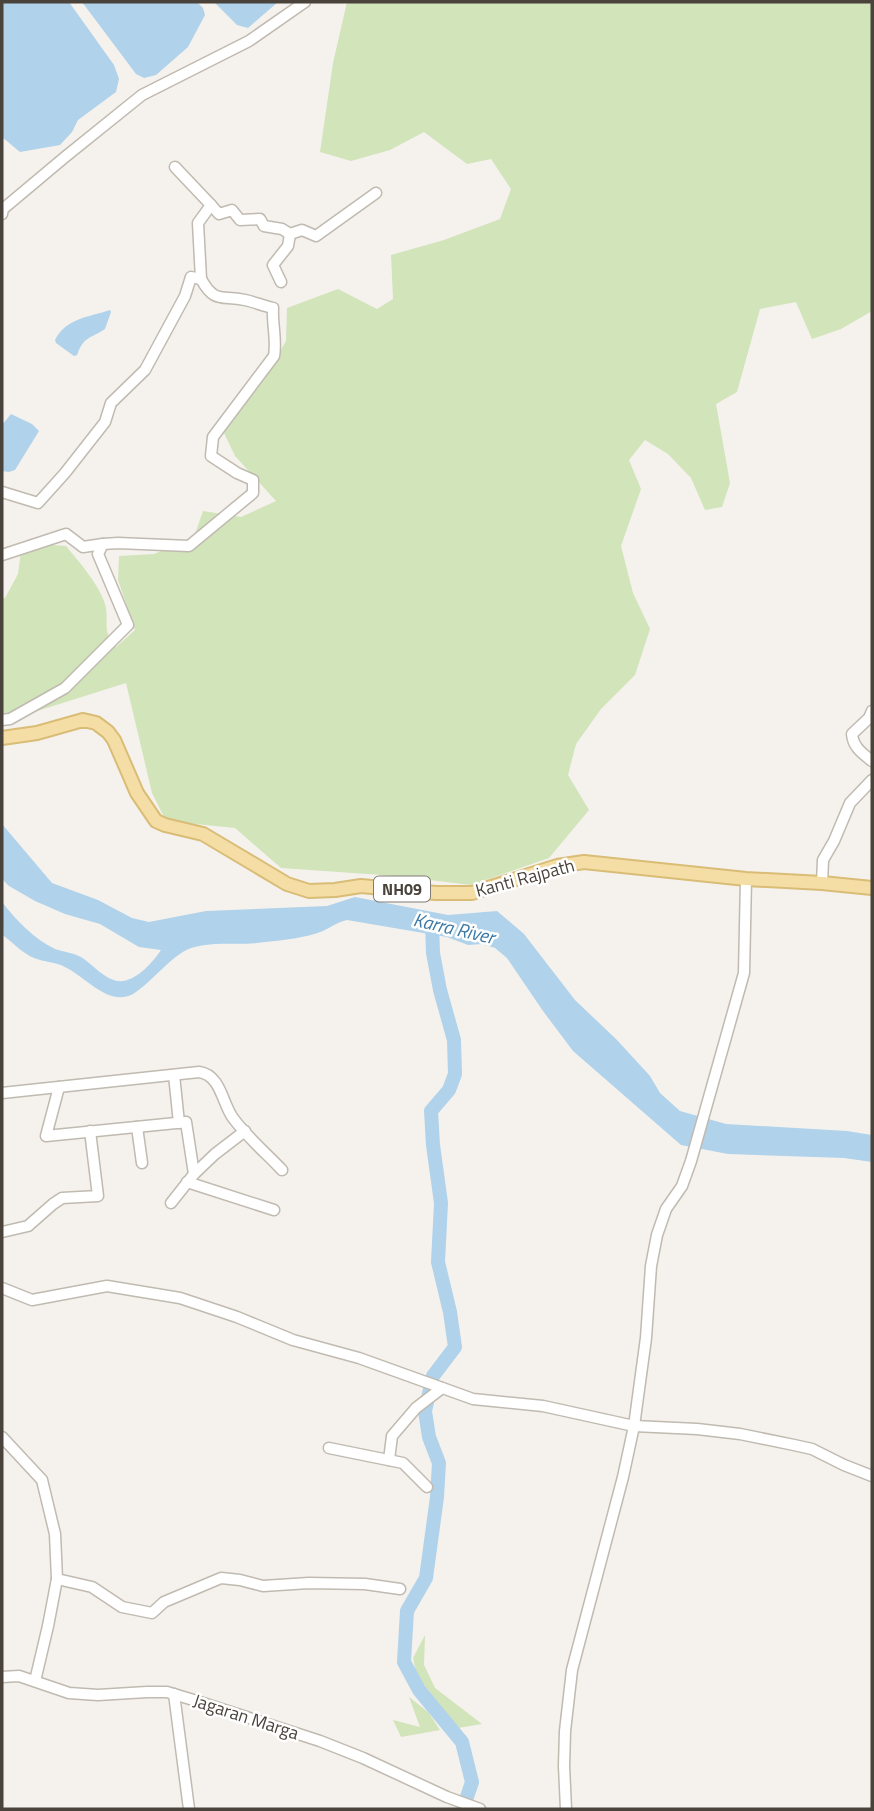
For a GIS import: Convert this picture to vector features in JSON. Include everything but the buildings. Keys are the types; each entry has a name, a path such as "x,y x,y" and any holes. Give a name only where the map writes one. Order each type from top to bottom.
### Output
{"main road":[{"name":"Kanti Rajpath","path":"2,738 37,733 83,720 96,723 114,740 137,793 156,821 203,834 287,884 309,891 360,886 436,893 472,893 557,866 584,862 746,879 872,888"}],"street":[{"path":"2,214 3,209 142,96 249,41 305,2"},
{"path":"175,167 219,214 232,209 240,220 260,219 264,226 282,229 290,234"},
{"path":"290,234 302,230 317,236 376,193"},
{"path":"2,555 66,534 83,547 118,543 189,546 253,493 253,480 211,456 214,437 274,356 277,341 272,323 273,308 244,299 219,298 207,290 201,279 198,223 211,205"},
{"path":"281,282 273,264 288,246 290,234"},
{"path":"2,492 38,503 105,422 111,403 145,370 185,296 191,277 201,279"},
{"path":"2,720 10,719 65,688 128,625 98,554 103,544"},
{"path":"872,711 869,718 852,734 853,742 872,761"},
{"path":"822,883 823,860 850,803 872,780"},
{"path":"566,1809 565,1731 572,1670 634,1426 646,1338 651,1266 657,1235 666,1209 682,1186 691,1161 744,973 746,879"},
{"path":"2,1093 207,1073 214,1079 232,1117 282,1170"},
{"path":"174,1075 179,1123"},
{"path":"59,1087 46,1136 186,1122 190,1178"},
{"path":"137,1127 142,1163"},
{"path":"2,1232 28,1226 62,1198 98,1196 90,1131"},
{"path":"171,1203 190,1178 245,1131"},
{"path":"190,1178 274,1210"},
{"path":"2,1288 32,1300 107,1286 169,1296 237,1317 296,1341 359,1358 473,1399 543,1406 634,1426 740,1434 812,1449 872,1476"},
{"path":"389,1460 392,1436 415,1408 439,1387"},
{"path":"2,1437 42,1480 54,1534 57,1578 35,1681"},
{"path":"329,1448 403,1463 428,1487"},
{"path":"57,1578 92,1587 122,1607 152,1613 164,1602 220,1578 263,1586 309,1583 400,1589"},
{"name":"Jagaran Marga","path":"2,1677 19,1676 69,1693 174,1694 320,1741 480,1809"},
{"path":"174,1694 189,1809"}],"green space":[{"path":"347,2 872,2 872,311 841,329 812,339 796,302 760,309 737,392 716,404 730,483 722,507 705,510 691,478 668,454 645,440 629,460 641,489 621,546 633,593 650,629 635,675 601,709 576,744 568,775 589,810 549,858 471,885 396,876 281,868 235,828 166,821 152,793 126,683 31,713 2,713 2,598 5,598 18,574 22,543 66,546 101,594 106,607 108,636 116,647 135,630 118,580 119,556 154,554 194,537 203,511 241,517 276,501 235,456 224,433 246,399 264,380 286,341 287,308 338,289 377,309 393,299 391,255 444,240 500,219 511,189 491,159 467,164 424,132 390,150 351,161 320,152 333,63"},
{"path":"425,1635 424,1665 435,1688 482,1724 458,1728 417,1676 413,1658"},
{"path":"409,1697 428,1712 440,1730 401,1737 393,1720 420,1727"}],"water":[{"path":"2,2 69,2 114,65 119,79 116,92 78,120 72,132 60,145 20,152 2,137"},
{"path":"82,2 197,2 205,15 188,47 156,75 144,78 136,74"},
{"path":"214,2 278,2 248,28 237,25"},
{"path":"110,310 105,329 85,341 77,355 74,356 56,343 55,340 65,327"},
{"path":"11,414 32,424 39,431 15,470 9,472 2,471 2,425"},
{"name":"Karra River","path":"2,824 52,883 98,900 132,918 149,922 206,911 327,906 355,897 448,915 497,911 524,934 575,1000 617,1040 650,1076 660,1093 680,1111 726,1124 847,1131 872,1135 872,1162 844,1158 728,1154 681,1145 573,1051 507,958 495,948 482,944 468,945 447,937 347,920 323,931 294,938 195,947 180,954 143,987 127,997 108,995 65,967 30,956 4,936 2,902 19,922 40,940 55,949 81,957 101,973 117,981 129,980 140,973 161,950 139,947 100,924 65,914 9,886 2,879"}],"waterway":[{"name":"Karra River","path":"432,923 433,953 454,1040 455,1074 449,1090 431,1111 441,1203 438,1262 455,1347 433,1376 425,1411 429,1437 439,1463 437,1497 426,1578 407,1611 404,1662 419,1690 462,1742 472,1782 463,1809"}]}
